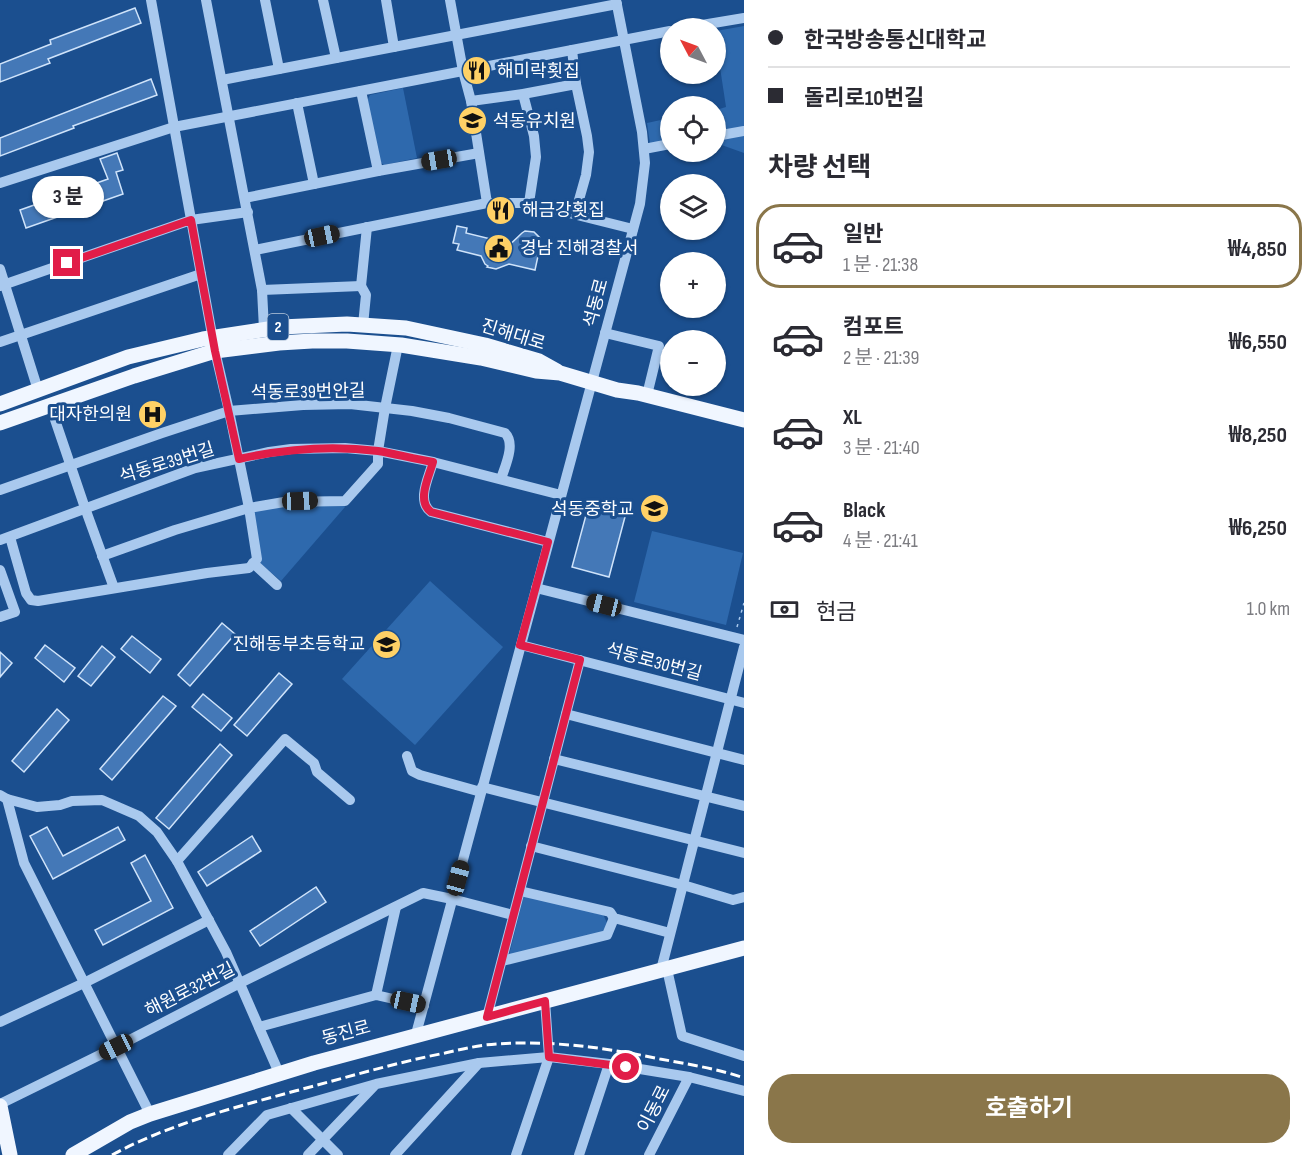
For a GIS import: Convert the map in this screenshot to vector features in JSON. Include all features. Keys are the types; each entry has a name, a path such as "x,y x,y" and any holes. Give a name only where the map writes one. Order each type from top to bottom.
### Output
{"main road":[{"name":"진해대로","path":"0,423 134,376 214,344 264,329 347,324 406,328 485,345 539,361 560,373"},
{"name":"진해대로","path":"0,404 128,357 214,344 347,341 398,345 481,358 536,371 560,373"},
{"name":"2","path":"560,373 617,390 647,395 744,420"},
{"name":"2","path":"617,390 636,401 744,429"},
{"name":"동진로","path":"73,1155 130,1122 150,1114 279,1073 744,948"},
{"path":"0,1105 10,1155"}],"street":[{"path":"5,538 26,593 31,600 38,601 249,568 257,559 249,508 214,344 151,0"},
{"path":"207,0 262,290 264,329"},
{"path":"265,0 279,69"},
{"path":"323,0 336,58"},
{"path":"386,0 394,47"},
{"path":"450,0 471,101 487,203"},
{"path":"222,80 617,2"},
{"name":"석동로","path":"416,1035 640,204 644,180 644,149 617,2"},
{"path":"726,21 744,18"},
{"path":"0,183 174,127 660,33"},
{"path":"572,50 589,152 586,175 575,214"},
{"path":"471,101 576,84"},
{"path":"361,91 378,171"},
{"path":"523,94 534,136 536,157 529,203"},
{"path":"297,103 314,184"},
{"path":"726,134 744,131"},
{"path":"644,149 660,146"},
{"path":"245,198 479,153"},
{"path":"255,250 487,203 529,203 633,229"},
{"path":"2,285 191,220 248,212"},
{"path":"363,325 366,295 361,286 367,227"},
{"path":"0,269 2,285 38,390"},
{"path":"0,342 201,274"},
{"path":"262,290 361,286"},
{"path":"605,333 659,346 647,395"},
{"path":"102,556 175,530 249,508 284,502 345,501 378,464 378,451 398,345"},
{"name":"석동로39번안길","path":"0,490 229,411 303,405 350,404 412,411 505,433 510,438 510,447 501,479"},
{"path":"50,405 114,588"},
{"name":"석동로39번길","path":"5,538 195,468 291,449 345,448 378,451 433,462 561,495"},
{"path":"433,462 423,498 426,508 431,512 548,542"},
{"path":"253,563 277,585"},
{"path":"0,570 15,612 0,617"},
{"path":"536,588 743,643 670,933 664,970 682,1035 744,1056"},
{"name":"석동로30번길","path":"520,645 744,703"},
{"path":"487,1017 580,660"},
{"path":"566,714 744,760"},
{"path":"177,861 285,739 314,764 317,772 350,800"},
{"path":"407,756 412,771 420,775 543,802 744,854"},
{"path":"554,759 744,806"},
{"path":"4,797 37,807 60,805 72,801 102,800 139,816 157,832 177,861 226,952 279,1073"},
{"path":"4,797 24,863 150,1114"},
{"path":"531,846 733,900 744,897"},
{"path":"520,891 610,912 614,918 670,933"},
{"name":"해원로32번길","path":"0,1105 423,893 513,915"},
{"path":"376,995 396,906"},
{"path":"502,961 607,935 614,918"},
{"path":"0,1022 209,920"},
{"path":"259,1027 376,995 424,1006"},
{"path":"516,1155 549,1057 545,1001"},
{"path":"228,1155 267,1115 376,1084 479,1063 549,1057 689,1077 744,1091"},
{"path":"395,1155 479,1063"},
{"path":"579,1155 609,1064"},
{"name":"이동로","path":"649,1155 689,1077"},
{"path":"308,1155 376,1084"},
{"path":"291,1108 338,1155"}],"path":[{"path":"743,643 736,632 744,603"}],"shaded area":[{"path":"744,26 744,153 726,147 726,96 723,84 726,84 726,29"},
{"path":"403,88 417,158 384,165 379,161 367,101 370,95"},
{"path":"660,120 660,142 650,144 647,123"},
{"path":"343,504 345,507 281,581 261,564 253,510 284,506"},
{"path":"652,531 743,553 726,625 634,602"},
{"path":"430,581 503,647 415,745 342,679"},
{"path":"524,895 603,914 607,923 606,931 509,955"}],"building":[{"path":"135,8 141,23 48,59 50,63 0,82 0,64 51,44 50,40"},
{"path":"151,79 157,95 0,156 0,138"},
{"path":"117,153 123,170 116,172 123,194 26,228 20,210 108,179 100,159"},
{"name":"경남 진해경찰서","path":"457,226 467,228 466,233 503,242 499,255 525,231 534,232 541,242 535,270 509,264 496,269 487,267 481,256 457,250 459,244 453,243"},
{"path":"589,504 626,513 609,577 572,567"},
{"path":"222,623 235,634 190,686 178,675"},
{"path":"132,636 161,659 150,673 121,649"},
{"path":"45,645 75,668 64,682 35,658"},
{"path":"102,646 115,657 91,686 78,676"},
{"path":"0,652 12,663 0,677"},
{"path":"279,673 292,684 247,736 234,725"},
{"path":"203,694 232,718 221,731 192,707"},
{"path":"163,696 176,706 112,780 100,769"},
{"path":"57,709 69,720 24,772 12,761"},
{"path":"220,744 232,755 169,829 156,818"},
{"path":"47,827 63,856 118,827 125,840 53,879 30,836"},
{"path":"252,836 261,851 207,886 198,872"},
{"path":"145,855 173,908 103,945 95,930 151,901 131,863"},
{"path":"316,887 326,902 260,946 250,931"}],"railway":[{"path":"112,1155 156,1134 225,1111 388,1066 485,1045 529,1043 595,1048 703,1067 744,1078"}],"place":[{"name":"해미락횟집","path":"476,71"},
{"name":"석동유치원","path":"472,121"},
{"name":"해금강횟집","path":"501,210"},
{"name":"경남 진해경찰서","path":"499,248"},
{"name":"대자한의원","path":"153,414"},
{"name":"석동중학교","path":"655,509"},
{"name":"진해동부초등학교","path":"386,644"}],"route":[{"path":"67,263 191,220 215,351 239,459 291,449 345,448 378,451 433,462 423,498 426,508 431,512 548,542 520,645 580,660 487,1017 545,1001 549,1057 626,1067"}]}
